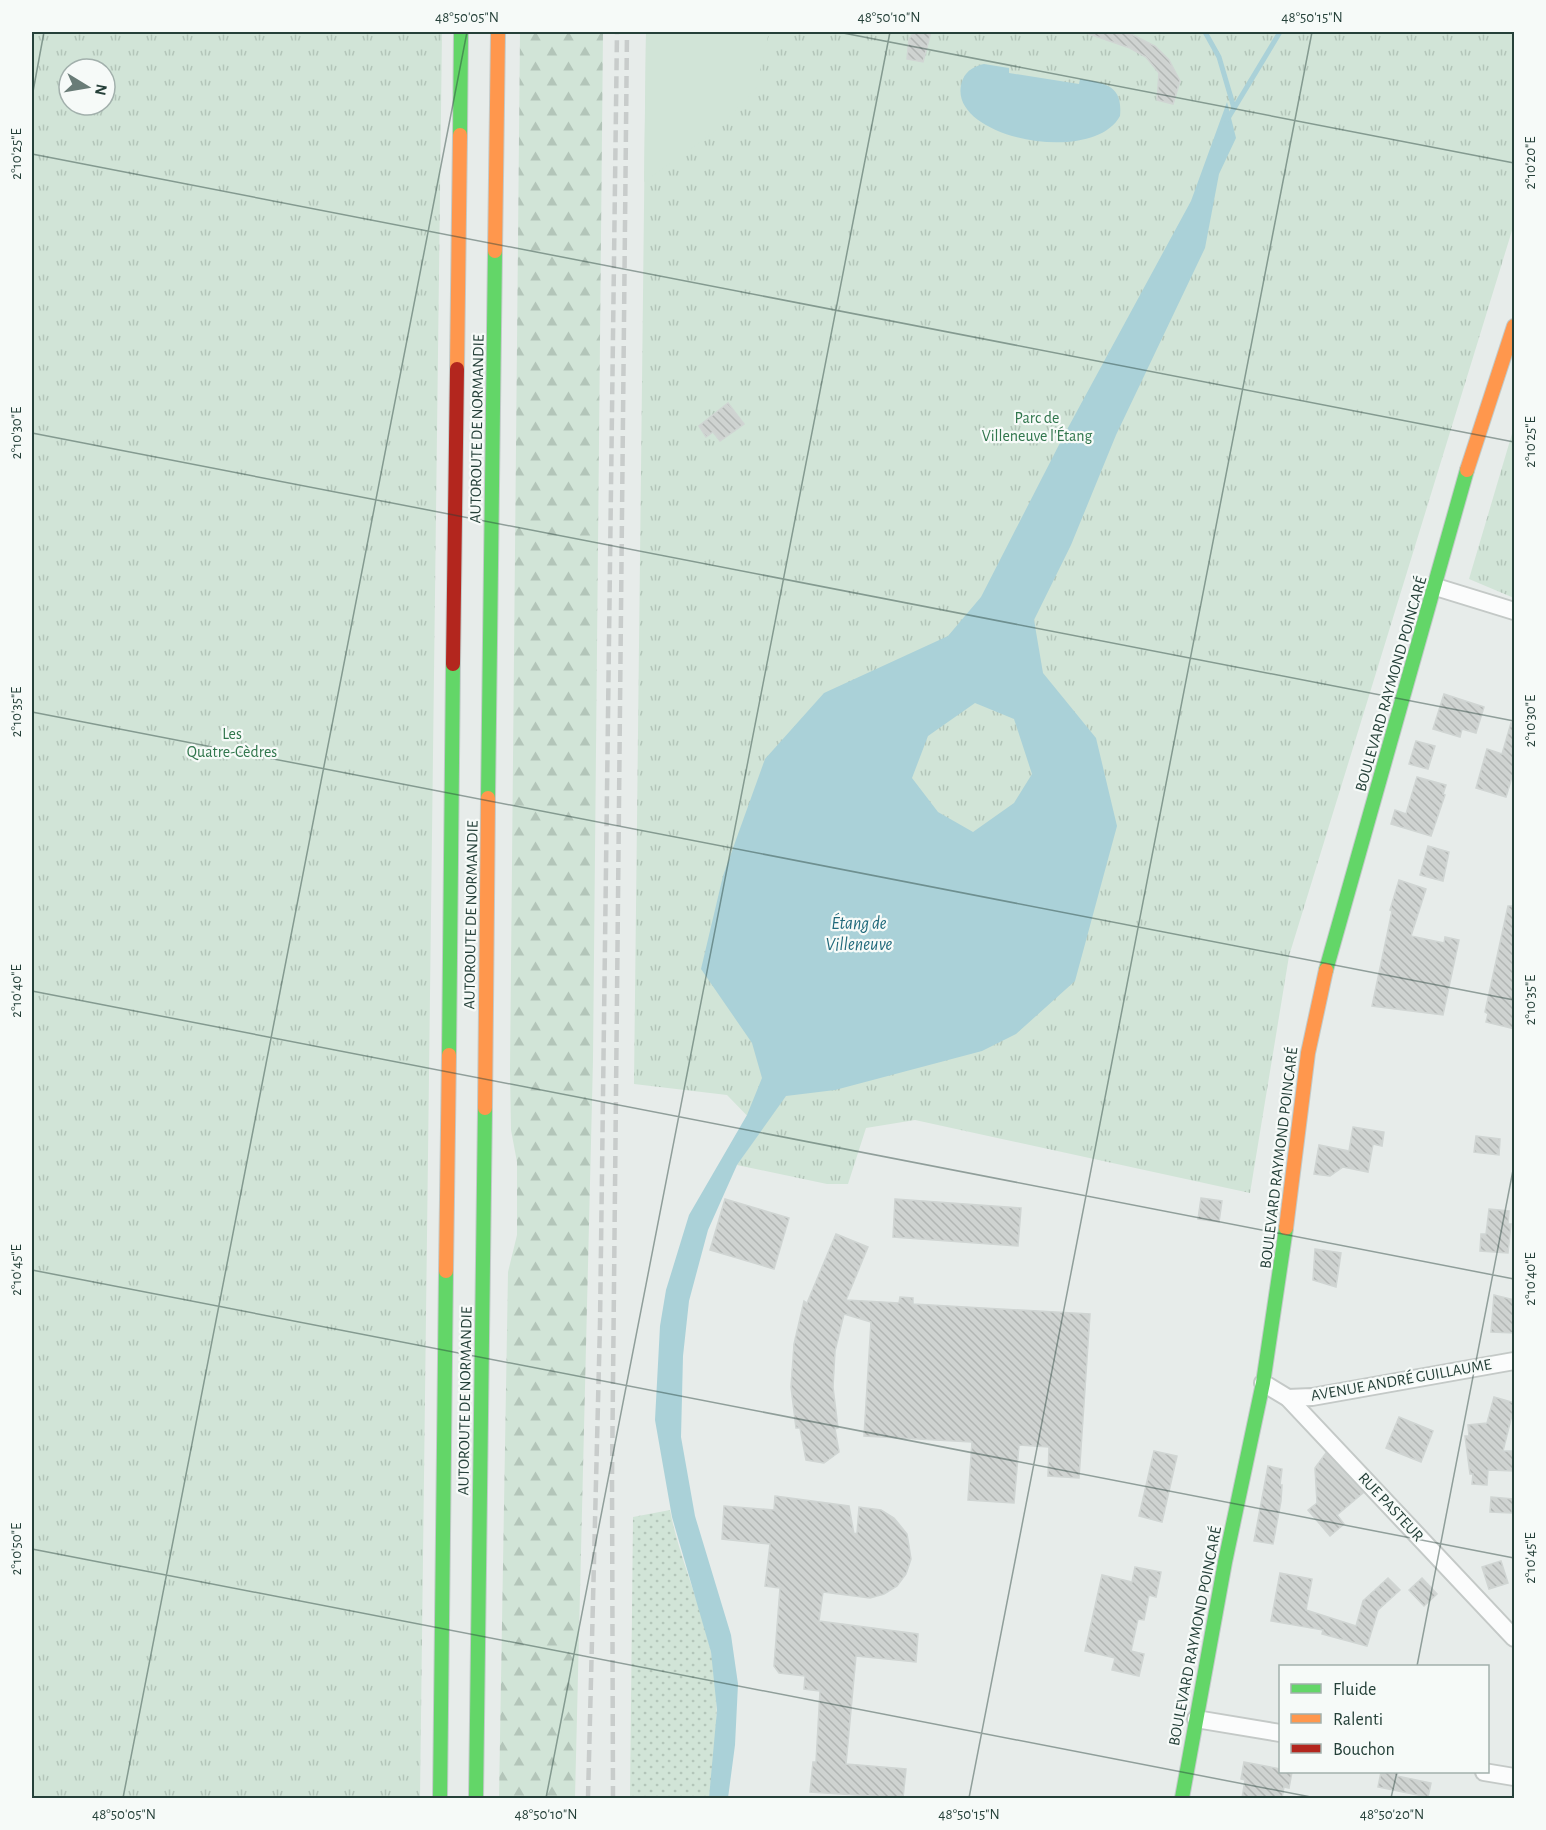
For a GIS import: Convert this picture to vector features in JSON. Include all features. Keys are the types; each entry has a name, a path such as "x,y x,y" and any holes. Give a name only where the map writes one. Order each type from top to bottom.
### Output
{"main road":[{"name":"AUTOROUTE DE NORMANDIE","path":"440,1798 461,32"},
{"name":"AUTOROUTE DE NORMANDIE","path":"476,1798 498,32"},
{"name":"BOULEVARD RAYMOND POINCARÉ","path":"1182,1798 1225,1562 1263,1383 1283,1258 1307,1064 1327,966 1436,587 1466,474 1515,326"}],"street":[{"path":"1436,587 1515,611"},
{"name":"AVENUE ANDRÉ GUILLAUME","path":"1288,1398 1312,1397 1515,1361"},
{"name":"RUE PASTEUR","path":"1263,1383 1288,1398 1514,1636"},
{"path":"1196,1719 1279,1733"},
{"path":"1489,1773 1515,1777"}],"green space":[{"name":"Les Quatre-Cèdres","path":"32,32 442,32 420,1798 32,1798"},
{"path":"520,32 603,32 593,1060 575,1798 499,1798 508,1272 517,1235 517,1162 511,1130 510,1071"},
{"name":"Parc de Villeneuve l'Étang","path":"646,32 1514,32 1514,224 1289,956 1250,1193 915,1120 866,1128 848,1184 827,1184 737,1165 761,1130 727,1095 634,1084"},
{"path":"646,32 769,32 756,88 717,130 644,182"},
{"path":"1514,427 1514,598 1469,579"},
{"path":"670,1510 707,1634 714,1670 717,1706 712,1780 709,1798 630,1798 633,1517"}],"water":[{"path":"984,64 1009,68 1009,73 1079,84 1080,79 1104,84 1110,87 1119,98 1120,116 1104,132 1080,140 1052,142 1022,138 995,129 973,116 962,99 963,79 972,69"},
{"name":"Étang de Villeneuve","path":"1227,102 1236,138 1219,174 1205,248 1116,435 1071,545 1034,620 1043,673 1096,738 1117,826 1075,981 1016,1034 982,1051 835,1090 786,1096 737,1165 708,1230 689,1301 683,1356 681,1437 695,1516 731,1635 738,1684 735,1745 728,1798 709,1798 717,1710 711,1652 672,1517 655,1420 660,1326 666,1290 689,1215 747,1115 762,1078 752,1043 701,969 723,876 765,759 824,693 948,636 981,597 1063,437 1191,201","holes":["975,703 1014,719 1032,774 1014,803 973,832 938,812 912,778 928,736"]}],"building":[{"path":"914,32 931,32 923,62 907,59 909,39"},
{"path":"1089,32 1127,32 1155,46 1169,60 1180,81 1173,104 1157,100 1159,73 1146,57 1130,48 1089,34"},
{"path":"728,403 744,424 720,441 713,432 706,437 699,426"},
{"path":"1444,694 1484,707 1476,733 1462,729 1460,737 1433,729"},
{"path":"1511,723 1515,724 1515,767 1506,797 1476,788 1487,749 1502,754"},
{"path":"1416,741 1435,746 1428,769 1409,764"},
{"path":"1417,777 1446,785 1443,794 1445,795 1431,836 1391,824 1395,810 1406,814"},
{"path":"1428,846 1449,852 1443,881 1420,875"},
{"path":"1399,880 1426,889 1411,936 1444,943 1445,937 1459,940 1443,1015 1372,1006 1392,911 1390,910"},
{"path":"1508,906 1515,906 1515,1029 1486,1022 1488,1014 1485,1012"},
{"path":"1353,1127 1384,1132 1382,1146 1373,1144 1368,1172 1343,1167 1330,1176 1314,1174 1319,1145 1349,1151"},
{"path":"1476,1136 1500,1139 1499,1155 1474,1152"},
{"path":"1201,1198 1222,1201 1219,1222 1198,1219"},
{"path":"725,1199 789,1218 774,1269 710,1250"},
{"path":"895,1199 1021,1208 1018,1246 893,1237"},
{"path":"1489,1209 1509,1211 1508,1224 1511,1224 1508,1253 1480,1251 1481,1234 1486,1234"},
{"path":"836,1234 868,1247 846,1300 899,1303 900,1297 913,1298 913,1304 1090,1314 1079,1478 1048,1476 1049,1447 1019,1445 1014,1503 968,1500 972,1442 864,1436 871,1322 844,1314 835,1351 833,1387 838,1428 835,1429 839,1452 824,1463 806,1460 800,1428 796,1428 791,1387 794,1344 804,1301 807,1303"},
{"path":"1315,1249 1341,1253 1336,1287 1313,1280"},
{"path":"1494,1295 1515,1300 1515,1333 1491,1332"},
{"path":"1494,1397 1515,1403 1503,1451 1515,1451 1515,1471 1488,1470 1487,1485 1472,1484 1473,1474 1470,1474 1465,1436 1469,1436 1468,1425 1487,1423"},
{"path":"1399,1417 1433,1431 1421,1462 1386,1448"},
{"path":"1154,1451 1177,1456 1162,1522 1139,1516"},
{"path":"1326,1453 1363,1493 1337,1515 1344,1524 1330,1536 1308,1510 1317,1503 1315,1468"},
{"path":"1268,1466 1282,1469 1281,1501 1273,1544 1254,1541"},
{"path":"775,1496 849,1506 854,1534 857,1533 859,1507 881,1510 894,1518 907,1534 911,1559 906,1574 897,1586 884,1594 870,1598 823,1592 819,1621 918,1634 916,1662 856,1656 846,1764 906,1769 903,1798 810,1792 813,1762 816,1762 820,1691 804,1689 805,1676 779,1673 774,1666 780,1588 765,1586 770,1544 722,1539 724,1506 774,1510"},
{"path":"1491,1497 1513,1499 1512,1513 1490,1512"},
{"path":"1501,1561 1508,1583 1489,1589 1482,1567"},
{"path":"1135,1567 1161,1572 1156,1597 1149,1595 1144,1620 1138,1619 1131,1651 1144,1654 1139,1676 1112,1670 1115,1658 1085,1651 1102,1575 1132,1582"},
{"path":"1280,1573 1312,1579 1306,1610 1356,1626 1363,1601 1388,1578 1400,1590 1378,1610 1367,1646 1322,1634 1323,1630 1271,1621"},
{"path":"1422,1578 1437,1594 1424,1606 1409,1590"},
{"path":"1244,1762 1279,1769 1279,1773 1292,1773 1289,1788 1284,1787 1282,1798 1242,1798 1245,1780 1241,1779"},
{"path":"1381,1773 1398,1773 1397,1776 1431,1783 1428,1797 1378,1787"}],"waterway":[{"path":"1205,32 1219,57 1234,108"},
{"path":"1227,120 1280,32"}],"railway":[{"path":"588,1798 600,1324 617,32"},
{"path":"613,1798 612,1478 627,32"}],"traffic: fast":[{"path":"460,135 461,32"},
{"path":"488,798 495,251"},
{"path":"1326,970 1467,470"},
{"path":"449,1055 453,664"},
{"path":"476,1798 485,1108"},
{"path":"1182,1798 1225,1562 1263,1383 1286,1228"},
{"path":"440,1798 446,1271"}],"traffic: slow":[{"path":"495,251 498,32"},
{"path":"457,369 460,135"},
{"path":"1467,470 1514,326"},
{"path":"485,1108 488,798"},
{"path":"1286,1228 1308,1053 1326,970"},
{"path":"446,1271 449,1055"}],"traffic: jam":[{"path":"453,664 457,369"}]}
